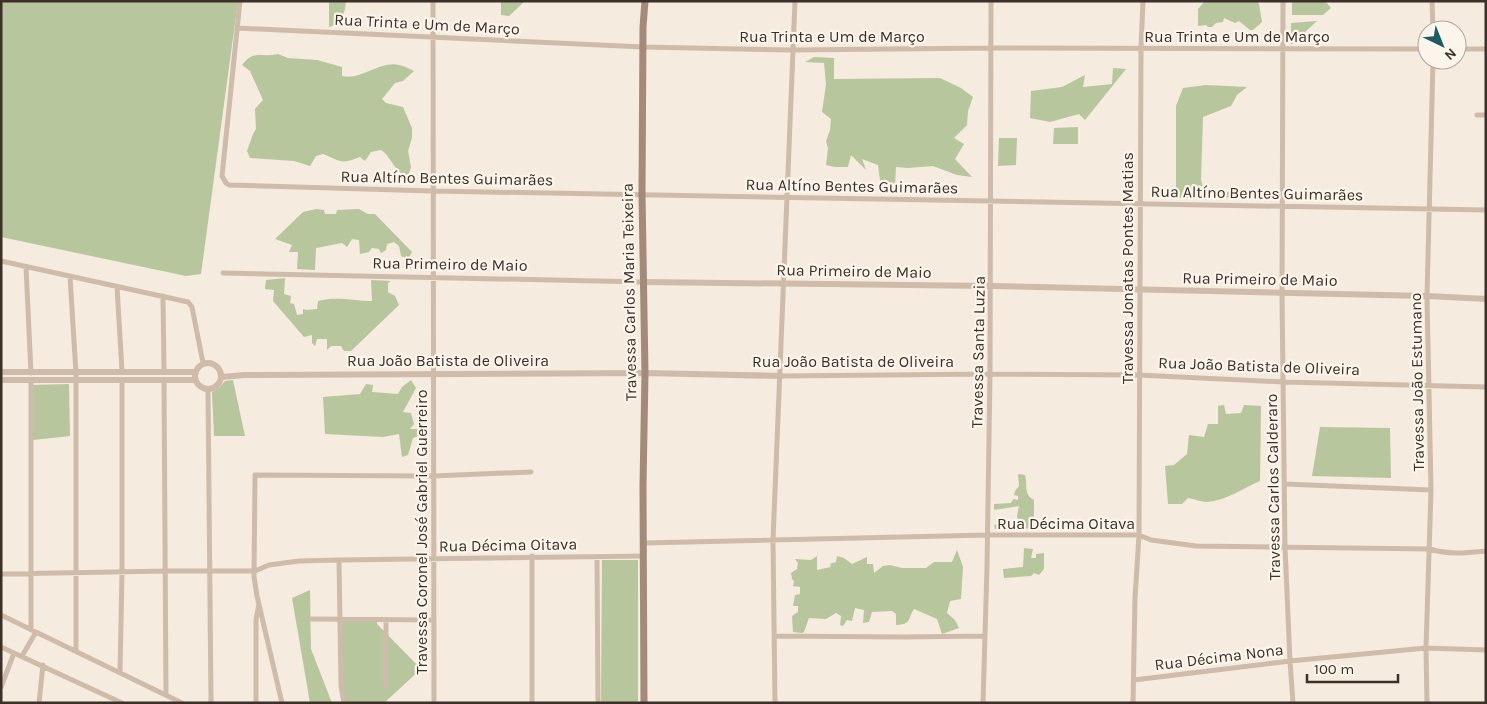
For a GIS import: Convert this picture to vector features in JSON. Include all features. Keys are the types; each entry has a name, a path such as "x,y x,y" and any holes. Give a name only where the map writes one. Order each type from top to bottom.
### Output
{"main road":[{"name":"Travessa Carlos Maria Teixeira","path":"641,1 643,27"},
{"name":"Travessa Carlos Maria Teixeira","path":"644,703 645,373 642,47 645,1"}],"street":[{"path":"237,28 240,1"},
{"name":"Travessa Coronel José Gabriel Guerreiro","path":"433,1 434,703"},
{"path":"775,703 773,540 785,284 795,1"},
{"name":"Travessa Santa Luzia","path":"983,703 990,374 991,1"},
{"name":"Travessa Jonatas Pontes Matias","path":"1139,535 1141,48 1143,1"},
{"name":"Travessa Carlos Calderaro","path":"1284,1 1282,293 1285,547 1293,702"},
{"path":"1432,1 1433,20"},
{"name":"Rua Trinta e Um de Março","path":"237,28 642,47 793,50 990,48 1417,49"},
{"name":"Rua Altíno Bentes Guimarães","path":"237,28 222,176 226,183 229,184 432,191 1486,210"},
{"path":"1467,49 1486,49"},
{"name":"Travessa João Estumano","path":"1426,703 1431,490 1427,296 1433,70"},
{"path":"1477,115 1486,115"},
{"path":"1,261 163,296 190,304 203,363"},
{"path":"22,656 33,631 30,574 31,376 26,267"},
{"name":"Rua Primeiro de Maio","path":"223,273 643,282 991,286 1486,299"},
{"path":"70,277 76,376 76,652"},
{"path":"117,287 122,371"},
{"path":"163,296 164,372"},
{"path":"203,363 216,365 221,373 217,386 208,389 200,387 195,380 195,372 203,363"},
{"path":"76,376 122,371 195,372"},
{"path":"1,372 31,376 76,376 122,380 195,380"},
{"name":"Rua João Batista de Oliveira","path":"221,378 245,375 645,373 781,376 1139,375 1284,382 1486,387"},
{"path":"1,380 31,376"},
{"path":"120,673 122,380"},
{"path":"164,380 167,570 166,695"},
{"path":"208,389 211,703"},
{"path":"282,703 257,596 255,571 255,475 433,476 531,472"},
{"path":"1285,484 1431,490"},
{"name":"Rua Décima Oitava","path":"644,543 987,534 1139,535 1151,540 1196,546 1430,549 1449,553 1486,551"},
{"path":"1133,703 1135,598 1139,535"},
{"path":"532,556 532,703"},
{"name":"Rua Décima Oitava","path":"1,574 167,570 255,571 269,566 299,561 532,556 644,556"},
{"path":"598,557 598,703"},
{"path":"339,560 341,684 344,703"},
{"path":"256,703 256,620 259,604"},
{"path":"1,615 182,703"},
{"path":"312,619 433,620"},
{"path":"386,620 386,686"},
{"path":"774,636 904,638 985,636"},
{"path":"1,647 122,703"},
{"name":"Rua Décima Nona","path":"1134,680 1290,661 1426,648 1486,650"},
{"path":"1,687 14,653"},
{"path":"39,703 43,665"},
{"path":"107,703 108,696"},
{"path":"1286,703 1293,702"}],"green space":[{"path":"1,1 238,1 201,274 186,276 1,237"},
{"path":"329,1 346,1 340,23 329,27"},
{"path":"501,1 525,1 509,16 501,15"},
{"path":"1205,1 1257,1 1262,22 1253,30 1250,30 1239,21 1235,23 1224,18 1223,22 1216,23 1212,27 1206,25 1198,26 1198,9"},
{"path":"1292,1 1325,1 1331,8 1323,15 1292,15"},
{"path":"1317,21 1291,45 1291,23"},
{"path":"278,54 288,58 317,60 342,67 342,76 349,77 392,64 401,65 414,71 403,81 395,83 382,99 386,103 403,107 412,128 412,138 408,151 411,167 409,174 407,176 399,171 381,150 371,152 365,161 360,157 341,161 323,154 316,156 310,166 294,161 250,158 247,151 256,129 255,109 263,100 250,71 242,65 250,57"},
{"path":"814,57 834,58 834,79 940,78 961,88 973,97 968,111 967,125 954,138 964,144 955,159 972,177 957,175 933,166 896,167 895,185 881,188 878,165 862,159 866,170 851,155 848,167 826,165 828,148 826,141 831,119 822,112 826,84 824,63 805,62"},
{"path":"1113,68 1126,69 1085,120 1079,114 1050,122 1030,118 1031,91 1062,87 1085,75 1083,87 1112,84"},
{"path":"1206,85 1247,87 1237,95 1231,106 1203,117 1201,179 1203,189 1272,197 1176,198 1176,106 1183,88"},
{"path":"1078,127 1078,144 1053,144 1054,128"},
{"path":"999,138 1017,138 1016,165 998,166"},
{"path":"316,209 324,210 325,214 336,214 337,210 359,209 368,214 375,214 412,252 409,258 411,269 405,258 401,256 399,246 394,242 387,244 386,250 381,253 379,249 372,248 369,252 360,254 359,240 352,239 347,247 342,243 316,248 315,270 297,269 298,252 289,252 292,245 275,239 303,212"},
{"path":"285,278 284,294 291,296 290,303 294,304 297,315 303,314 303,309 317,309 318,301 339,299 372,301 371,280 391,281 388,283 388,292 395,296 399,305 351,351 344,351 341,346 331,346 327,350 327,339 317,339 315,346 312,343 312,335 304,337 273,301 274,290 265,289 266,280"},
{"path":"233,380 245,436 214,436 212,392 225,381"},
{"path":"411,380 416,388 403,412 411,413 414,424 410,429 420,429 421,435 413,438 408,455 402,457 399,434 383,437 325,434 323,397 360,394 366,384 373,385 372,392 398,394 402,387"},
{"path":"69,384 70,436 33,440 32,385"},
{"path":"1224,405 1226,414 1241,413 1244,405 1261,406 1260,481 1227,497 1214,501 1205,502 1188,498 1182,504 1168,504 1165,466 1174,465 1187,454 1189,435 1204,437 1208,424 1218,424 1218,406"},
{"path":"1320,427 1390,428 1391,478 1312,476"},
{"path":"1018,474 1025,475 1028,495 1034,500 1034,528 995,529 994,525 997,524 1009,523 1017,526 1019,524 1017,516 1019,506 994,510 994,504 1011,503 1013,499 1018,500 1018,496 1014,495 1019,486"},
{"path":"1024,548 1033,549 1031,558 1036,558 1036,554 1044,553 1044,569 1039,575 1034,573 1031,576 1004,578 1003,569 1023,567"},
{"path":"957,550 963,567 961,599 950,601 947,613 955,620 959,628 942,634 937,619 914,609 905,624 896,625 896,614 892,611 872,612 869,622 863,623 864,610 855,608 852,621 847,620 843,626 840,625 841,616 836,613 826,619 809,618 804,632 793,632 792,616 798,612 798,606 793,606 795,595 800,594 800,587 793,586 794,581 791,573 797,569 798,563 795,559 811,560 817,556 817,570 831,567 830,564 836,562 837,556 844,558 852,564 867,557 867,564 873,564 874,573 883,566 890,565 902,568 926,568 934,562 952,562"},
{"path":"602,560 638,560 638,703 601,703"},
{"path":"310,590 311,649 332,703 310,703 292,598"},
{"path":"341,620 377,620 377,624 421,669 384,703 344,703 341,683"}]}
